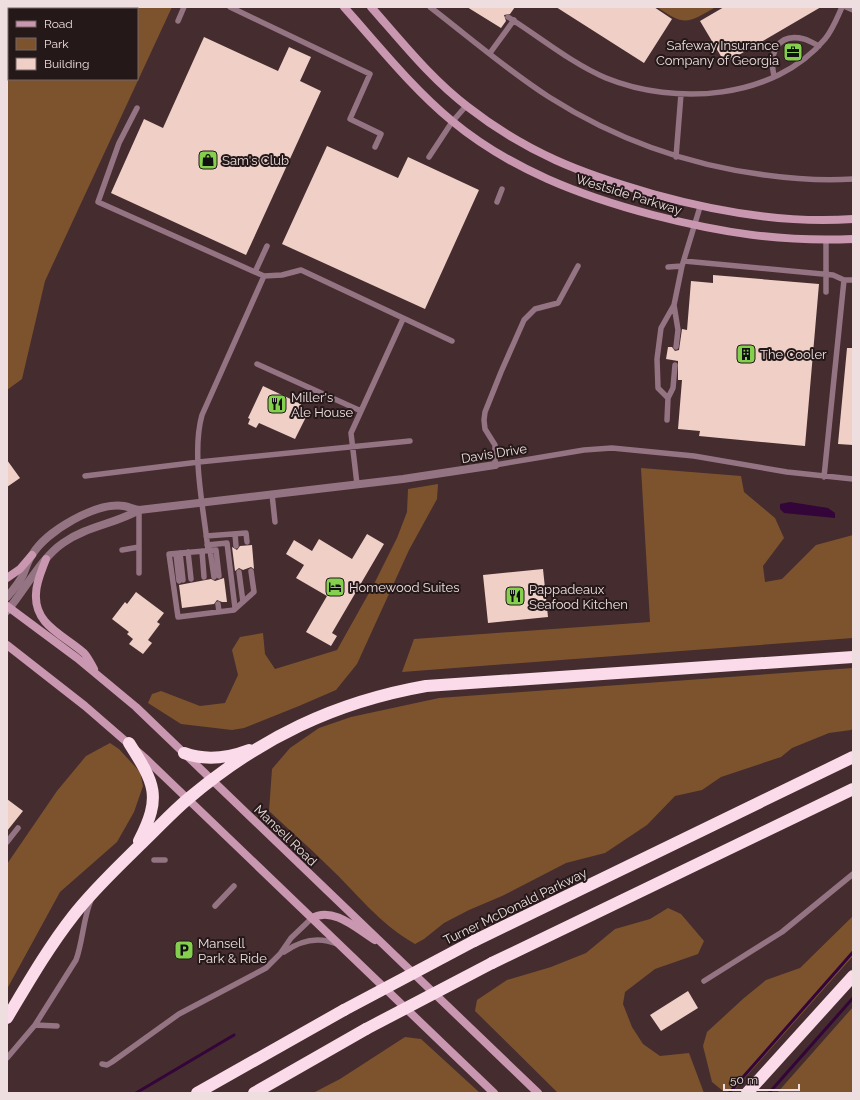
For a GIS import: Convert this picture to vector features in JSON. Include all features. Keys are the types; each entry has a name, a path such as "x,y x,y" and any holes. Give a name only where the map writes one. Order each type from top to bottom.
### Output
{"highway":[{"path":"7,1018 56,939 98,887 187,799 257,747 299,725 347,705 398,691 426,686 853,656"},
{"path":"129,743 149,775 154,794 151,817 134,851"},
{"path":"184,753 194,757 215,758 233,755 257,747"},
{"name":"Turner McDonald Parkway","path":"197,1093 344,1010 474,941 853,757"},
{"path":"254,1093 366,1029 492,963 853,789"},
{"path":"747,1093 853,976"}],"main road":[{"name":"Westside Parkway","path":"344,7 410,82 452,122 518,165 563,187 608,203 695,226 758,237 826,240 853,239"},
{"name":"Westside Parkway","path":"371,7 420,62 466,106 515,140 572,168 618,184 700,206 740,214 794,220 853,219"},
{"path":"7,578 20,569 32,555"},
{"path":"46,559 36,594 36,609 46,623 85,654 97,675"},
{"name":"Mansell Road","path":"8,609 97,675 136,707 538,1093"},
{"path":"7,645 56,682 129,743 494,1093"},
{"path":"312,918 319,914 327,914 336,917 388,948"}],"street":[{"name":"Davis Drive","path":"7,597 22,577 32,555 55,531 96,510 123,506 139,510 202,503 495,465"},
{"name":"Davis Drive","path":"8,609 46,559 63,543 82,532 104,523 124,518 139,510"},
{"path":"74,520 82,532"}],"lane":[{"path":"178,21 184,7"},
{"path":"230,7 370,74 350,119 381,134 375,147"},
{"path":"430,7 548,96 584,118 639,144 676,157 732,171 793,179 853,179"},
{"path":"490,53 511,18 574,61 606,78 653,91 681,94 727,91 774,76 800,61 819,46 834,25 842,7"},
{"path":"846,7 853,10"},
{"path":"774,76 772,58 779,44 784,40 793,38 804,39 819,46"},
{"path":"676,157 681,94"},
{"path":"429,157 452,122 466,106"},
{"path":"137,108 119,143 98,202 264,276 282,275 301,270 452,341"},
{"path":"497,202 502,190"},
{"path":"668,398 658,388 657,359 661,328 674,305 683,264 700,206"},
{"path":"826,240 826,292"},
{"path":"255,272 267,246"},
{"path":"668,267 683,264 826,274 833,275 844,280 853,280"},
{"path":"495,465 495,445 485,429 484,420 485,412 501,372 524,320 535,309 558,303 578,266"},
{"path":"217,576 206,536 202,503 199,462 199,427 202,415 264,276"},
{"path":"824,477 844,280"},
{"path":"674,305 678,330 676,347"},
{"path":"357,484 351,433 403,319"},
{"path":"257,364 361,412"},
{"path":"667,420 668,398 673,388 675,365"},
{"path":"85,476 199,462 352,448 410,441"},
{"name":"Davis Drive","path":"495,465 584,450 612,448 694,456 824,477 853,479"},
{"path":"272,494 275,522"},
{"path":"139,510 139,573"},
{"path":"206,536 246,533 247,542"},
{"path":"235,534 236,546"},
{"path":"235,608 227,543 209,549 168,554 178,617 234,610 254,592 251,571"},
{"path":"122,550 139,547"},
{"path":"204,578 209,549"},
{"path":"188,552 191,579"},
{"path":"178,553 181,581"},
{"path":"240,572 243,602"},
{"path":"220,604 221,612"},
{"path":"207,606 208,613"},
{"path":"194,608 194,615"},
{"path":"184,609 185,616"},
{"path":"7,842 18,828"},
{"path":"154,860 165,860"},
{"path":"704,981 782,932 853,874"},
{"path":"215,906 234,886"},
{"path":"7,1058 35,1026 76,960 80,949 87,913 98,887"},
{"path":"280,954 291,938 312,918"},
{"path":"102,1064 106,1065 112,1062 179,1014 261,971 280,954 291,947 310,940 321,939 341,946"},
{"path":"35,1026 57,1026"}],"green space":[{"path":"7,7 172,7 45,281 22,379 7,390"},
{"path":"657,7 716,7 699,17 681,20 674,18"},
{"path":"641,468 741,476 744,492 775,518 784,538 763,566 765,582 782,579 816,545 853,535 853,638 402,672 414,639 650,622"},
{"path":"438,484 437,499 409,550 357,664 336,690 244,728 232,730 181,724 148,703 152,694 161,691 200,706 225,703 238,675 232,650 240,637 263,633 265,654 275,669 337,650 374,584 397,538 407,512 408,489"},
{"path":"853,668 853,728 851,730 829,733 792,748 781,757 721,777 702,790 675,796 647,825 605,853 566,863 502,896 469,910 444,923 424,939 415,944 390,926 368,907 320,858 269,811 272,769 290,748 319,728 351,717 439,698"},
{"path":"110,743 119,749 140,772 143,786 134,812 117,842 60,892 7,989 7,864 57,791 86,756"},
{"path":"668,908 681,914 704,941 698,954 655,969 625,992 623,1004 632,1027 643,1044 660,1056 689,1053 704,1093 558,1093 475,1011 477,1000 507,980 551,967 586,953 615,929 650,919"},
{"path":"853,916 853,956 736,1088 723,1091 712,1082 703,1046 707,1032 766,980 800,968"},
{"path":"853,1007 853,1091 851,1093 777,1093"},
{"path":"405,1037 421,1039 480,1093 313,1093 340,1079"}],"shaded area":[{"path":"790,502 828,508 835,513 835,518 784,513 780,509 780,504"}],"building":[{"path":"467,7 515,7 510,14 504,15 506,21 501,28"},
{"path":"556,7 654,7 672,19 644,63"},
{"path":"724,7 821,7 725,63 700,21"},
{"name":"Sam's Club","path":"204,37 278,71 289,47 311,57 300,81 321,91 246,255 111,193 144,119 163,128"},
{"path":"327,146 398,178 408,157 479,190 425,309 282,244"},
{"name":"The Cooler","path":"713,275 819,284 805,446 699,436 700,431 678,429 682,380 678,380 678,361 666,359 668,347 672,347 675,351 679,350 682,329 687,330 691,281 713,283"},
{"path":"847,348 853,348 853,445 838,444"},
{"path":"263,386 301,404 297,413 306,417 295,439 259,423 256,428 248,424 250,419 248,418"},
{"path":"7,460 20,478 7,487"},
{"name":"Homewood Suites","path":"367,534 384,544 332,633 337,636 331,646 306,632 327,596 296,578 304,565 286,554 294,540 312,551 319,539 352,559"},
{"path":"252,545 254,569 251,567 243,570 239,568 235,571 232,547 237,550 240,546"},
{"name":"Pappadeaux Seafood Kitchen","path":"543,569 548,617 488,623 483,575"},
{"path":"224,578 227,602 217,600 214,604 182,608 179,585 211,579 215,581"},
{"path":"136,592 164,613 157,622 160,624 148,640 152,643 143,654 129,644 133,639 127,634 129,632 112,619 125,602 127,604"},
{"path":"7,799 23,811 7,831"},
{"path":"688,991 698,1008 661,1031 650,1015"}],"waterway":[{"path":"729,1093 853,952"},
{"path":"769,1093 853,998"},
{"path":"136,1093 234,1035"}],"place":[{"name":"Safeway Insurance Company of Georgia","path":"793,52"},
{"name":"Sam's Club","path":"208,160"},
{"name":"The Cooler","path":"746,354"},
{"name":"Miller's Ale House","path":"277,404"},
{"name":"Homewood Suites","path":"335,587"},
{"name":"Pappadeaux Seafood Kitchen","path":"515,596"},
{"name":"Mansell Park & Ride","path":"184,950"}]}
